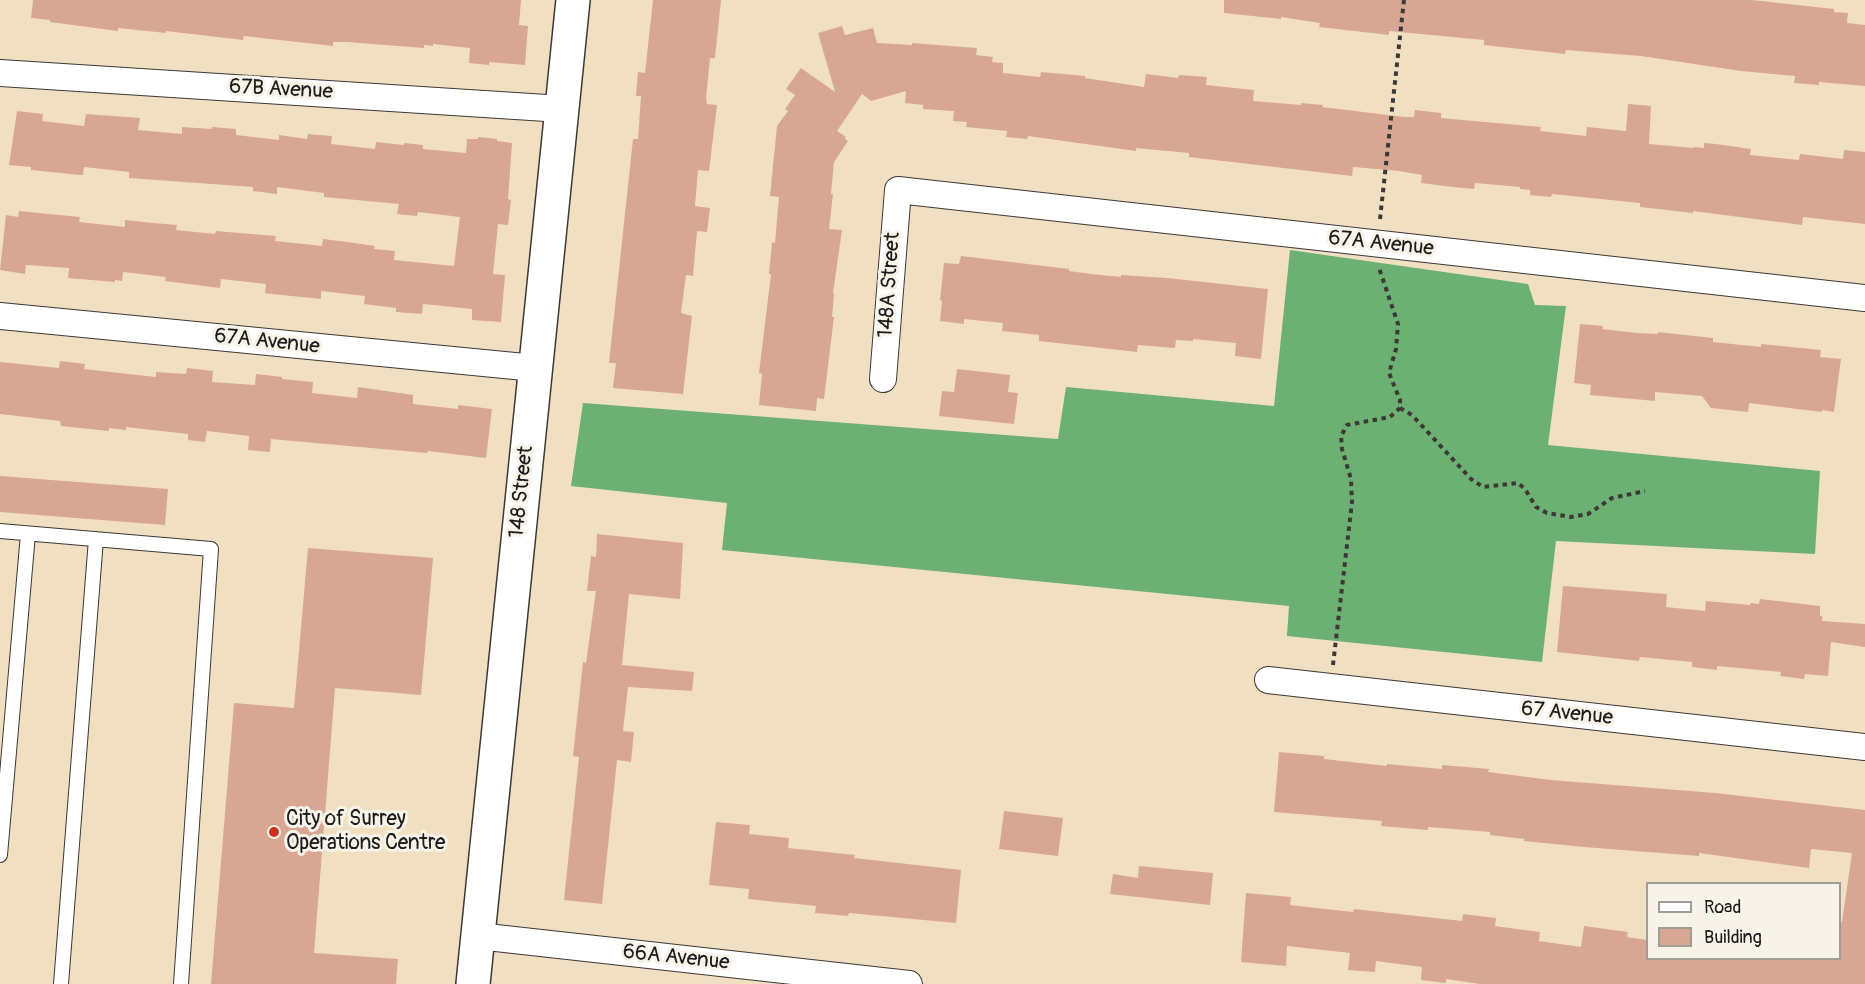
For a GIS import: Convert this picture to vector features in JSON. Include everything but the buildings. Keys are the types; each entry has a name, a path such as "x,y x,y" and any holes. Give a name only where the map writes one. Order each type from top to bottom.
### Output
{"street":[{"name":"148 Street","path":"473,984 573,0"},
{"name":"67B Avenue","path":"0,73 562,109"},
{"name":"67A Avenue","path":"898,190 1865,298"},
{"name":"148A Street","path":"883,379 898,190"},
{"name":"67A Avenue","path":"0,316 535,369"},
{"name":"67 Avenue","path":"1268,680 1865,747"},
{"name":"66A Avenue","path":"478,936 909,984"}],"lane":[{"path":"0,531 212,549 181,984"},
{"path":"0,855 28,534"},
{"path":"61,984 96,539"}],"path":[{"path":"1380,223 1404,0"},
{"path":"1333,672 1352,502 1351,479 1342,449 1341,435 1347,425 1390,417 1400,408 1400,399 1389,373 1396,349 1398,324 1379,267"},
{"path":"1400,408 1412,415 1471,479 1483,487 1518,483 1536,507 1547,513 1571,517 1588,514 1612,498 1645,491"}],"green space":[{"path":"1290,250 1528,284 1535,305 1566,306 1548,445 1820,471 1815,554 1556,541 1542,662 1287,636 1289,606 722,550 727,503 571,486 583,403 1058,439 1066,387 1274,406"}],"place":[{"name":"City of Surrey Operations Centre","path":"274,832"}]}
